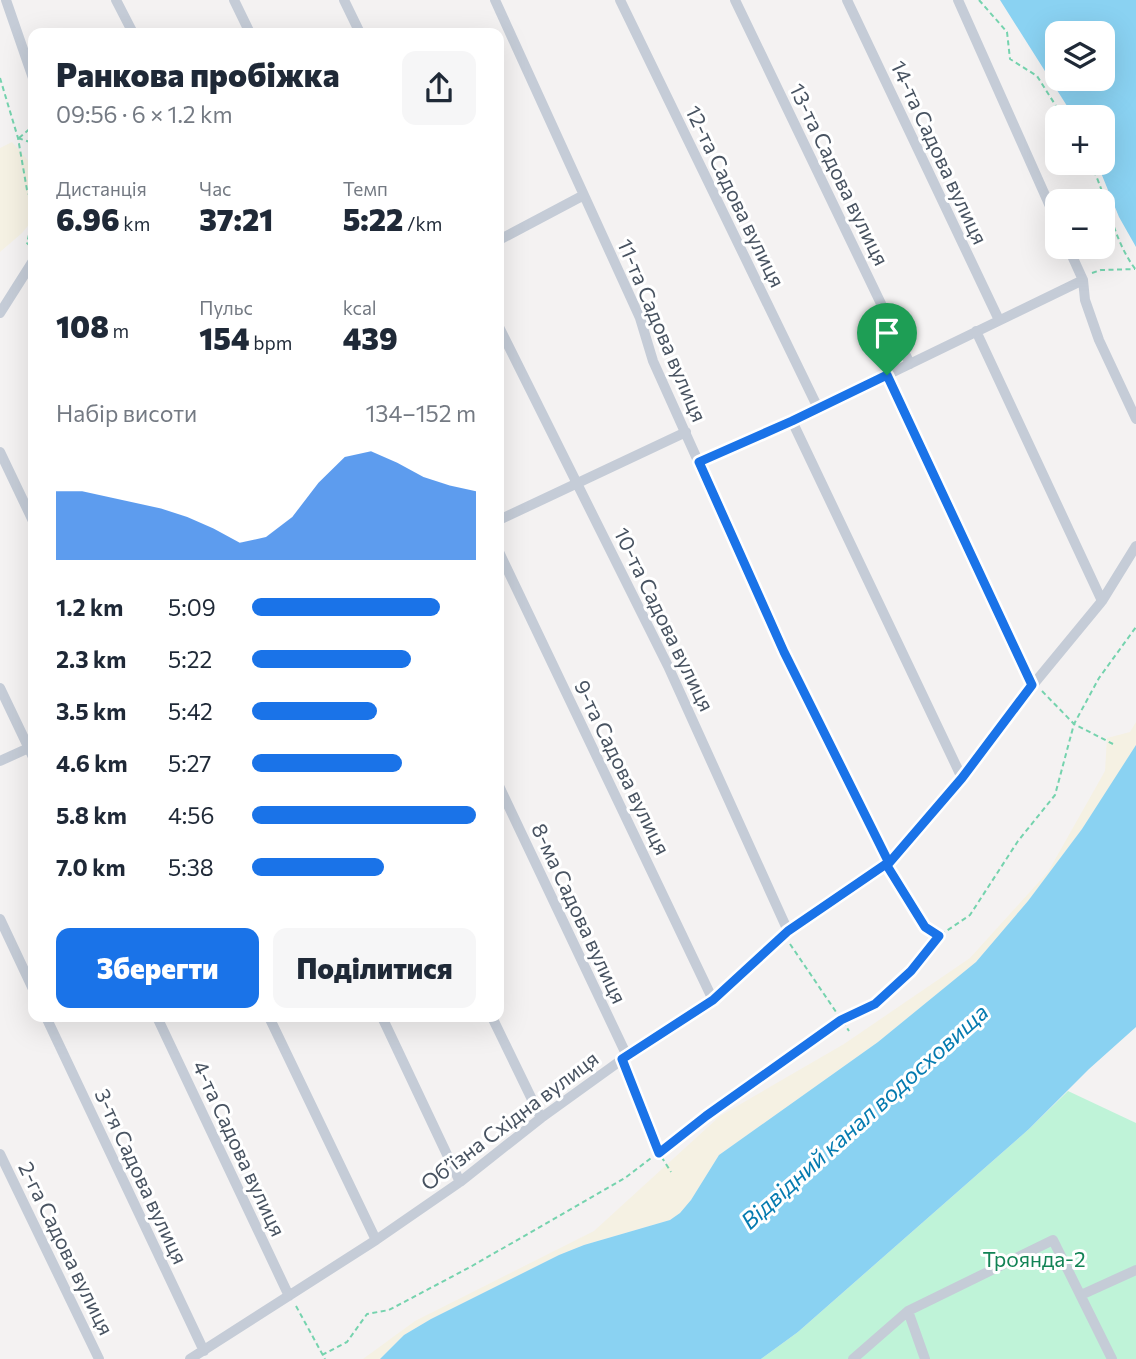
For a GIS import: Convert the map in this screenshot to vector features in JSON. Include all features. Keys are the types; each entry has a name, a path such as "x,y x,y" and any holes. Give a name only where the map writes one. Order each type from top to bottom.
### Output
{"street":[{"path":"6,0 28,64"},
{"path":"116,0 130,28"},
{"path":"234,0 248,28"},
{"path":"344,0 358,28"},
{"name":"11-та Садова вулиця","path":"495,0 640,318 653,361 784,652 888,864"},
{"name":"12-та Садова вулиця","path":"621,0 818,408"},
{"name":"13-та Садова вулиця","path":"735,0 910,365"},
{"name":"14-та Садова вулиця","path":"847,0 999,320"},
{"path":"958,0 1045,195"},
{"path":"504,237 584,195"},
{"path":"1073,259 1082,279 1085,300 1099,340 1136,419"},
{"path":"0,313 28,274"},
{"path":"699,462 910,365 1082,279"},
{"path":"976,331 1102,601"},
{"name":"10-та Садова вулиця","path":"504,337 668,666 786,933"},
{"path":"887,375 1033,684"},
{"path":"792,421 962,778"},
{"path":"504,518 686,432"},
{"path":"0,452 28,511"},
{"name":"Обʼїзна Східна вулиця","path":"190,1359 376,1240 460,1182 541,1118 624,1058 713,1000 786,933 888,864 962,778 1033,684 1102,601 1136,546"},
{"name":"9-та Садова вулиця","path":"504,561 713,1000"},
{"path":"0,688 28,742"},
{"path":"0,761 28,751"},
{"name":"8-ма Садова вулиця","path":"504,797 624,1058"},
{"path":"0,919 28,978"},
{"name":"3-тя Садова вулиця","path":"48,1022 204,1351"},
{"name":"4-та Садова вулиця","path":"159,1022 290,1296"},
{"path":"272,1022 376,1240"},
{"path":"384,1022 460,1182"},
{"path":"494,1022 541,1118"},
{"name":"2-га Садова вулиця","path":"0,1154 99,1359"},
{"path":"853,1359 908,1311 1053,1240 1112,1359"},
{"path":"1081,1295 1136,1270"},
{"path":"908,1311 925,1359"}],"path":[{"path":"979,0 1007,32 1010,59 1037,76 1055,105"},
{"path":"0,78 18,138 28,192"},
{"path":"18,138 28,133"},
{"path":"18,138 28,141"},
{"path":"1082,279 1101,270 1136,269 1107,211 1096,175"},
{"path":"322,1355 347,1342 367,1314 389,1310 472,1266 625,1178 706,1116 841,1020 875,1004 911,971 939,936 970,915 1018,841 1055,794 1074,724 1099,678 1136,627"},
{"path":"1033,684 1074,724 1112,744"},
{"path":"888,864 925,927 939,936"},
{"path":"786,933 849,1031"},
{"path":"624,1058 659,1153 671,1172"},
{"path":"290,1296 325,1359"}],"green space":[{"name":"Троянда-2","path":"1068,1091 1136,1123 1136,1359 761,1359 798,1332 1029,1129"}],"sand":[{"path":"12,142 28,160 28,226 0,252 0,148"},
{"path":"1136,722 1136,745 1130,758 1082,829 1028,901 976,962 878,1042 719,1155 680,1213 670,1220 559,1255 431,1319 404,1335 380,1359 363,1359 415,1321 594,1231 720,1116 844,1044 970,958 1048,872 1105,771 1107,738 1130,732"}],"water":[{"path":"1000,0 1136,0 1136,247 1115,207 1115,189 1108,189 1102,175 1115,175 1115,105 1066,105 1058,91 1115,91 1115,21 1045,21 1045,71"},
{"name":"Відвідний канал водосховища","path":"1136,745 1136,1027 1029,1129 798,1332 761,1359 380,1359 404,1335 431,1319 559,1255 670,1220 680,1213 719,1155 878,1042 976,962 1028,901 1082,829"}],"route":[{"path":"887,375 699,462 784,652 889,863 886,864 925,927 939,936 911,971 875,1004 841,1020 706,1116 659,1153 622,1059 713,1000 788,931 886,864 889,863 962,778 1032,685 887,375"}]}
